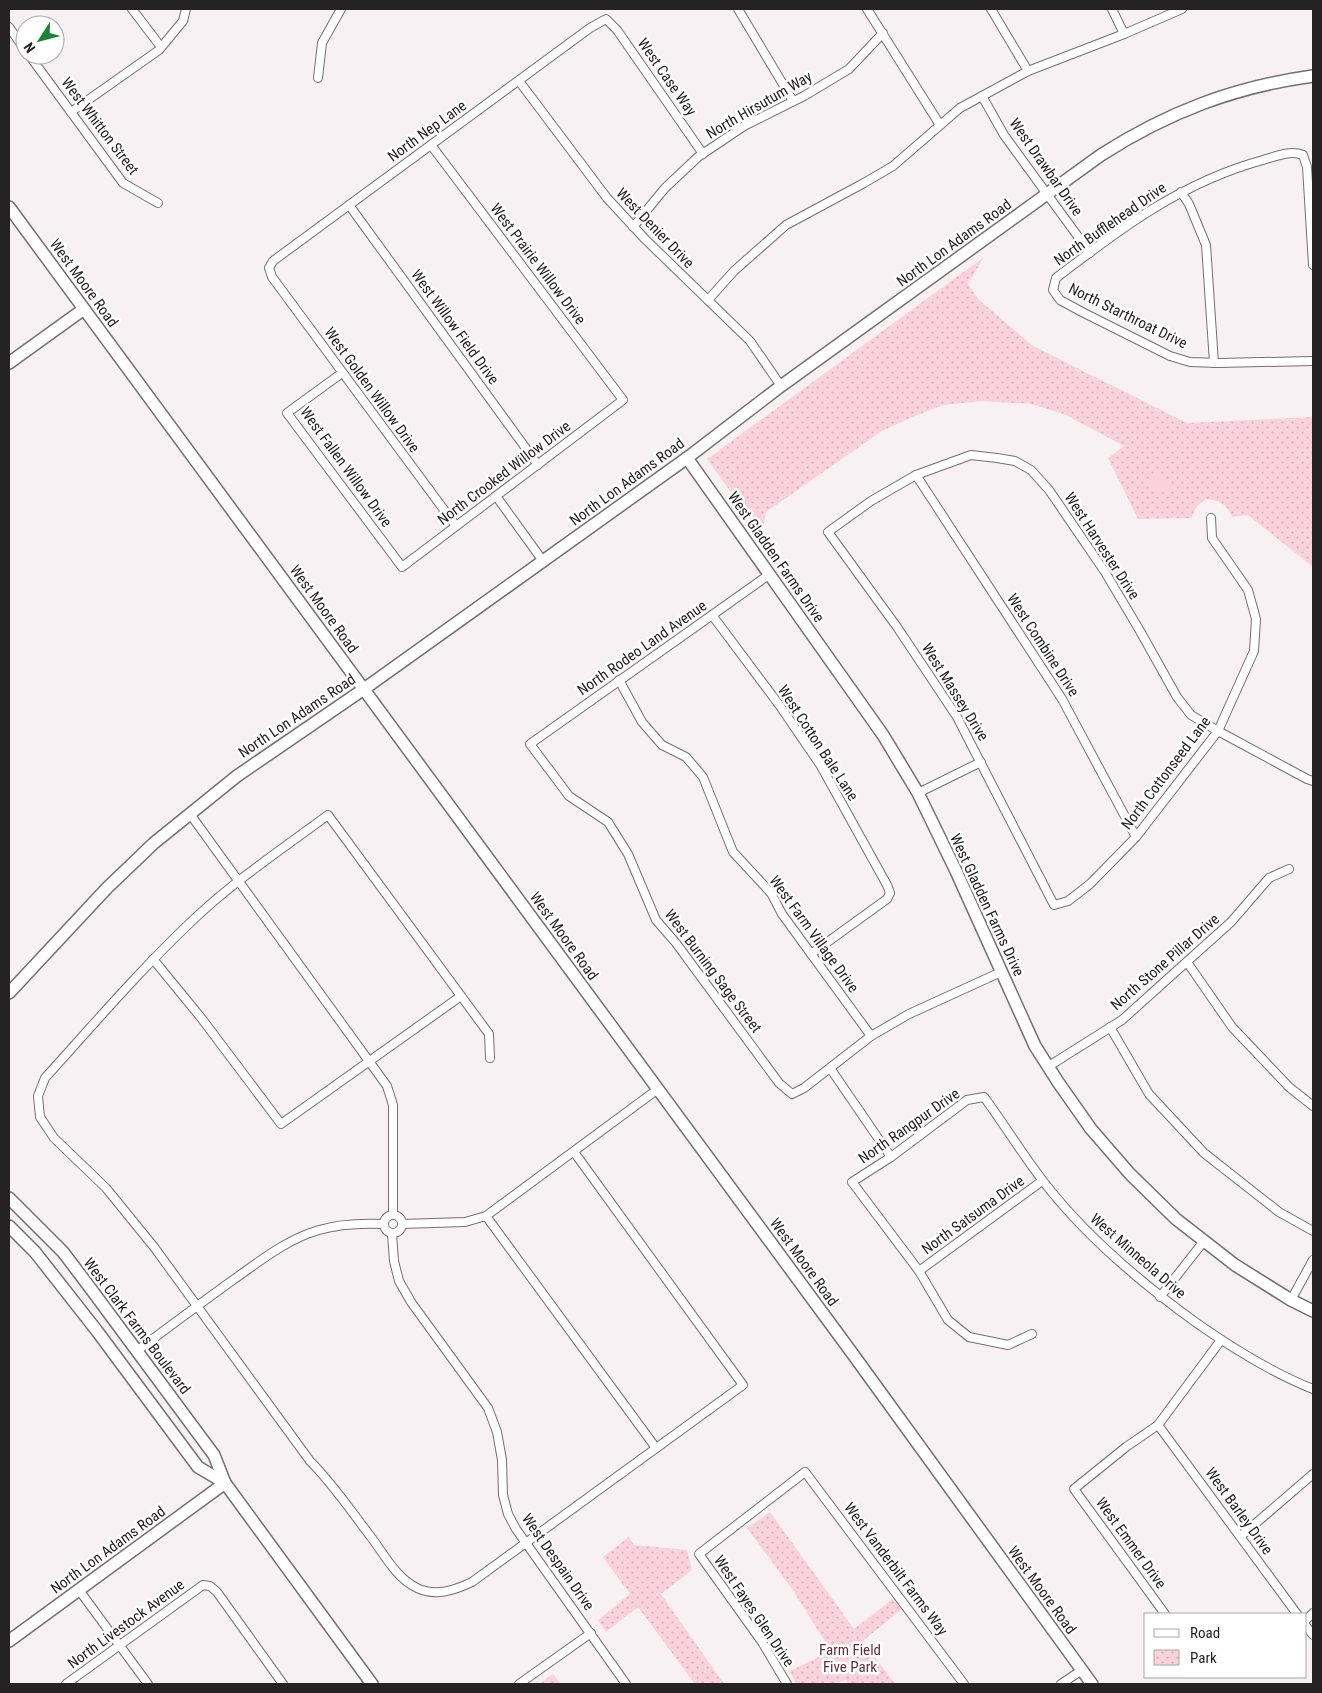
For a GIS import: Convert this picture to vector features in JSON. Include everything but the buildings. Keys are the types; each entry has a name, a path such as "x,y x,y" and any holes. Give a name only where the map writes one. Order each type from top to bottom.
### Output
{"street":[{"path":"132,9 161,47"},
{"path":"70,112 161,47 183,21 186,9"},
{"path":"318,78 322,43 341,9"},
{"path":"738,9 794,101"},
{"path":"867,9 940,125"},
{"path":"991,9 1028,71"},
{"path":"1112,9 1124,34"},
{"path":"708,300 734,270 786,225 893,166 960,108 1028,71 1124,34 1182,9"},
{"name":"North Nep Lane","path":"268,268 273,261 590,28 606,19"},
{"name":"West Case Way","path":"606,19 617,30 703,154"},
{"name":"North Hirsutum Way","path":"633,227 665,188 703,154 744,126 794,101 849,69 882,33"},
{"name":"West Whitton Street","path":"36,65 123,183 158,203"},
{"name":"North Lon Adams Road","path":"9,993 106,888 154,843 237,776 364,689 687,458 781,386 1047,194 1127,138 1185,109 1254,87 1313,76"},
{"name":"West Denier Drive","path":"519,81 607,198 633,227 750,341 781,386"},
{"name":"West Drawbar Drive","path":"982,96 1004,135 1090,253"},
{"name":"West Prairie Willow Drive","path":"432,145 623,400"},
{"name":"North Bufflehead Drive","path":"1053,290 1056,278 1152,208 1181,192 1239,167 1294,152 1303,155 1307,167 1313,265"},
{"path":"1181,192 1189,204 1206,245 1214,363"},
{"name":"West Willow Field Drive","path":"349,206 538,465"},
{"name":"West Moore Road","path":"9,207 658,1089 1092,1684"},
{"name":"West Golden Willow Drive","path":"268,268 272,277 456,526"},
{"name":"North Starthroat Drive","path":"1053,290 1060,300 1170,356 1190,362 1313,361"},
{"path":"9,363 84,309"},
{"name":"West Fallen Willow Drive","path":"342,373 287,414 402,567"},
{"name":"North Crooked Willow Drive","path":"402,567 623,400"},
{"name":"West Harvester Drive","path":"828,532 871,501 916,475 971,455 1014,461 1031,470 1049,490 1105,572 1177,697 1191,715 1313,781"},
{"name":"West Gladden Farms Drive","path":"687,458 883,735 918,793 956,871 1035,1046 1091,1129 1130,1174 1176,1219 1235,1265 1291,1300 1313,1311"},
{"name":"West Combine Drive","path":"916,475 1062,700 1136,837"},
{"path":"496,496 543,561"},
{"name":"North Cottonseed Lane","path":"1054,905 1068,900 1090,884 1136,837 1218,731 1254,651 1256,619 1248,590 1212,538 1211,518"},
{"name":"West Massey Drive","path":"828,532 897,627 957,716 1054,905"},
{"name":"North Rodeo Land Avenue","path":"530,744 770,574"},
{"name":"West Cotton Bale Lane","path":"712,615 780,706 821,766 890,892 887,899 812,954"},
{"name":"West Farm Village Drive","path":"619,680 642,722 662,745 686,757 703,777 733,852 771,893 782,914 871,1036"},
{"name":"West Burning Sage Street","path":"530,744 569,796 608,822 628,854 656,920 676,943 779,1083 792,1094 804,1088 830,1068"},
{"path":"918,793 981,762"},
{"path":"190,814 370,1061 386,1086 393,1105 394,1214"},
{"path":"490,1058 489,1034 328,815 239,880 194,919 154,959 45,1078 38,1096 40,1117 54,1138 106,1188 154,1247 310,1461 328,1480 401,1577 418,1588 435,1592 453,1591 472,1582 743,1385 574,1152"},
{"name":"North Stone Pillar Drive","path":"1049,1066 1122,1020 1231,922 1270,878 1290,868"},
{"path":"154,959 202,1018 281,1124 461,996"},
{"path":"1187,962 1232,1026 1289,1087 1313,1106"},
{"path":"891,1157 830,1068 871,1036 909,1014 1001,972"},
{"path":"1110,1027 1149,1094 1204,1154 1280,1212 1313,1231"},
{"path":"402,1224 465,1222 486,1216 658,1089"},
{"name":"North Rangpur Drive","path":"919,1271 852,1182 891,1157 967,1100 984,1097"},
{"name":"West Minneola Drive","path":"984,1097 1042,1181 1107,1251 1160,1297 1221,1340 1287,1379 1313,1389"},
{"name":"North Satsuma Drive","path":"919,1271 1042,1181"},
{"name":"West Clark Farms Boulevard","path":"9,1198 63,1252 138,1350 214,1455 225,1483 372,1684"},
{"path":"394,1214 399,1217 402,1224 399,1231 392,1234 386,1230 383,1224 387,1216 394,1214"},
{"path":"486,1216 656,1448"},
{"path":"138,1350 258,1262 286,1244 318,1230 366,1223 383,1224"},
{"name":"West Clark Farms Boulevard","path":"9,1226 35,1252 198,1467 225,1483"},
{"name":"West Despain Drive","path":"392,1234 394,1261 399,1281 411,1302 488,1408 497,1432 508,1514 525,1543 626,1684"},
{"path":"1160,1297 1204,1241"},
{"path":"1291,1300 1313,1260"},
{"path":"919,1271 948,1320 970,1337 1008,1345 1032,1334"},
{"path":"1158,1425 1221,1340"},
{"name":"West Emmer Drive","path":"1158,1425 1126,1447 1074,1489 1164,1613"},
{"name":"West Barley Drive","path":"1158,1425 1296,1613"},
{"name":"West Vanderbilt Farms Way","path":"699,1554 805,1472 964,1684"},
{"path":"1241,1536 1313,1474"},
{"name":"North Lon Adams Road","path":"9,1641 225,1483"},
{"name":"West Fayes Glen Drive","path":"699,1554 762,1642 787,1684"},
{"name":"North Livestock Avenue","path":"66,1684 203,1586 210,1586 217,1592 282,1684"},
{"path":"79,1590 148,1684"},
{"path":"519,1684 591,1633"},
{"path":"1061,1684 1082,1670"}],"green space":[{"path":"984,257 968,284 978,299 1033,346 1187,423 1313,417 1313,567 1248,515 1232,517 1223,504 1216,501 1206,499 1197,506 1191,518 1138,519 1108,458 1124,446 1066,415 1031,404 982,401 943,405 882,431 766,512 762,535 707,459"},
{"path":"1158,471 1170,487 1157,497 1145,481"},
{"name":"Farm Field Five Park","path":"770,1512 854,1629 894,1598 902,1609 863,1641 895,1684 848,1684 846,1680 833,1684 796,1684 790,1671 831,1651 792,1589 747,1528"},
{"path":"629,1537 634,1545 687,1550 692,1570 661,1594 724,1684 695,1684 638,1607 606,1632 598,1620 630,1594 603,1557"},
{"path":"553,1674 561,1684 539,1684"}]}
